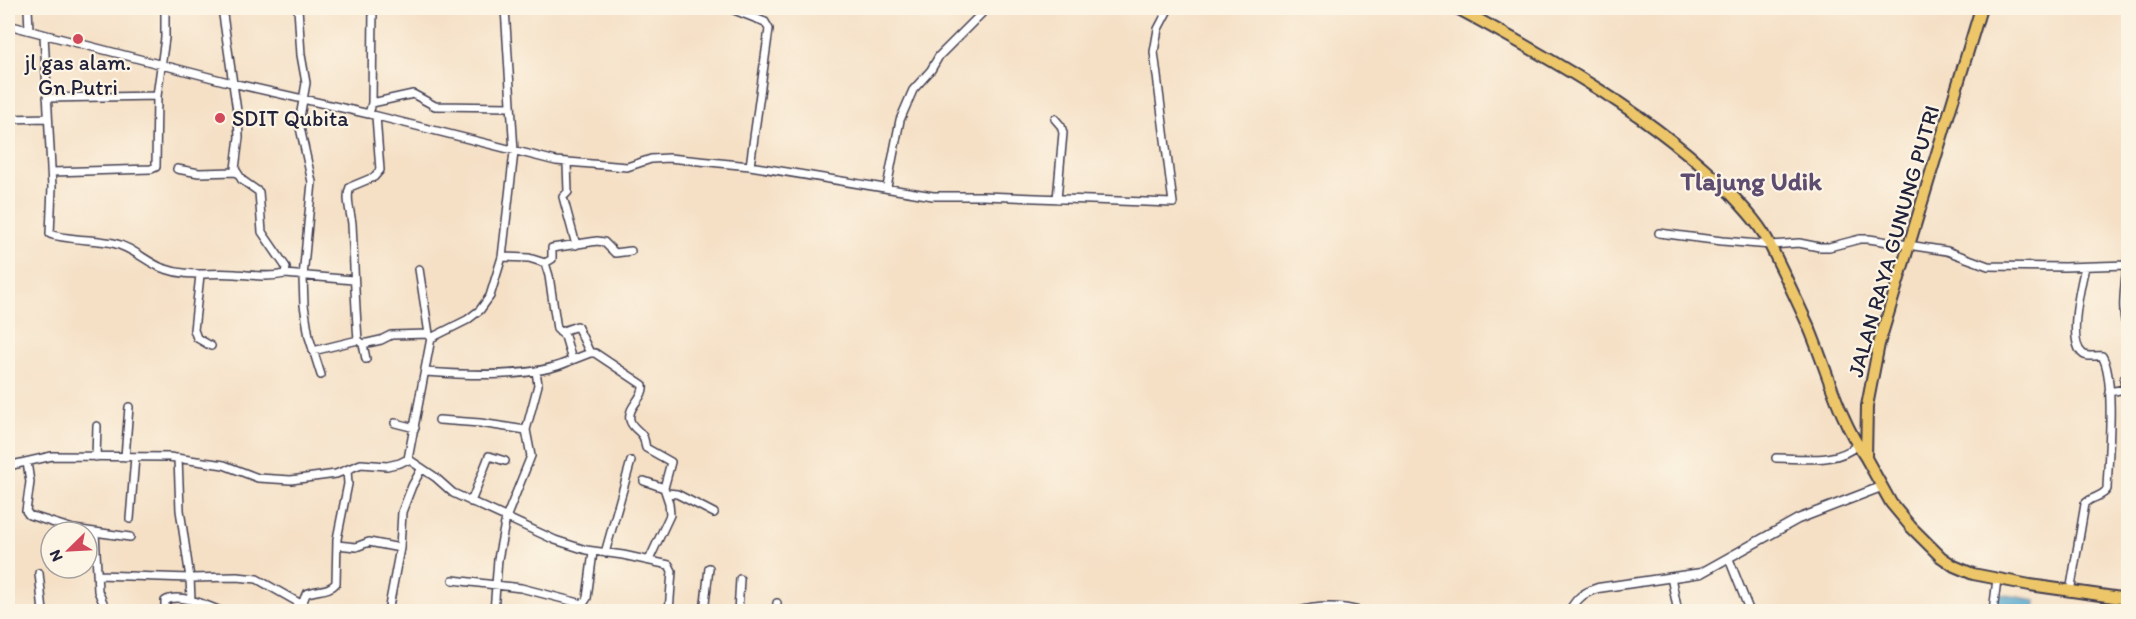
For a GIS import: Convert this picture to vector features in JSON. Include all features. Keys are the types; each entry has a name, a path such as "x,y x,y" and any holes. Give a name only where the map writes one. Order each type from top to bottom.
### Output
{"main road":[{"path":"1456,8 1537,52 1630,111 1685,150 1735,199 1771,245 1808,325 1843,421 1866,458"},
{"name":"JALAN RAYA GUNUNG PUTRI","path":"1981,8 1897,280 1874,365 1868,406 1866,458 1891,503 1911,527 1941,557 1954,566 1973,574 1997,579 2070,592 2128,599"}],"street":[{"path":"28,8 29,30"},
{"path":"52,172 154,169 157,161 157,96 165,38 165,8"},
{"path":"222,8 239,128 236,172 242,180 259,192 261,227 267,241 284,262 285,274"},
{"path":"298,8 301,55 306,83 299,123 312,182 303,277 304,313 321,375"},
{"path":"366,359 360,342 353,280 352,223 348,193 350,187 374,177 380,170 372,103 373,8"},
{"path":"313,351 381,340 391,335 430,336 467,320 480,310 490,296 502,257 514,152 505,8"},
{"path":"729,8 765,22 769,28 750,166"},
{"path":"887,187 900,120 913,90 932,70 939,56 987,8"},
{"path":"8,25 232,83 567,163 627,167 651,159 669,158 750,166 933,196 982,195 1173,203 1154,52 1158,29 1169,8"},
{"path":"44,35 52,172 49,231 51,234 115,243 130,249 154,264 189,275 236,274 267,277 285,274 353,280"},
{"path":"372,103 413,94 435,106 511,107"},
{"path":"47,98 157,96"},
{"path":"8,119 48,118"},
{"path":"1055,119 1063,133 1057,199"},
{"path":"567,163 568,192 563,197 576,245"},
{"path":"177,169 199,172 236,172"},
{"path":"1659,233 1771,245 1799,243 1829,247 1860,239 1947,251 1988,266 2128,265"},
{"path":"502,257 529,258 545,263 552,260 552,248 602,241 615,253 631,251"},
{"path":"2128,256 2124,305 2128,328"},
{"path":"545,263 556,327 565,336 572,360"},
{"path":"2070,592 2085,504 2090,499 2104,494 2107,489 2109,392 2103,359 2098,355 2085,356 2080,351 2076,339 2085,267"},
{"path":"408,459 430,336 419,268"},
{"path":"200,275 194,330 197,338 211,346"},
{"path":"560,332 577,326 590,353"},
{"path":"425,372 461,375 536,370 559,366 590,353 597,354 644,386 644,390 631,410 630,420 635,430 644,436 646,448 671,462 665,491 670,515 649,560"},
{"path":"494,612 506,518 532,454 526,430 538,385 536,370"},
{"path":"2109,392 2125,389 2124,379"},
{"path":"125,457 129,407"},
{"path":"439,420 526,430"},
{"path":"395,423 415,428"},
{"path":"96,456 97,426"},
{"path":"1776,458 1830,457 1846,453 1857,444"},
{"path":"8,466 52,456 178,458 219,463 258,478 282,481 336,474 361,464 387,466 408,459"},
{"path":"471,502 489,456 505,460"},
{"path":"130,519 135,457"},
{"path":"178,458 181,521 191,600"},
{"path":"408,459 453,493 564,544 593,552 605,552 667,564 672,568 669,612"},
{"path":"605,552 630,461"},
{"path":"27,462 30,482 26,512 45,520"},
{"path":"388,612 400,548 402,513 412,486 422,468"},
{"path":"99,575 257,579 300,608 304,597 309,592 331,588 335,585 337,545 348,484 347,470"},
{"path":"645,481 714,513"},
{"path":"1571,611 1577,598 1589,591 1619,584 1701,573 1790,523 1881,487"},
{"path":"99,533 130,537"},
{"path":"337,545 356,547 369,542 400,548"},
{"path":"453,580 521,588 583,604 587,598 593,552"},
{"path":"1729,559 1750,612"},
{"path":"704,612 709,568"},
{"path":"1671,577 1678,612"},
{"path":"738,612 740,579"},
{"path":"1993,612 1997,579"},
{"path":"40,580 43,612"},
{"path":"98,580 98,591 107,612"},
{"path":"165,612 165,602 168,599 191,600 207,609 223,612"},
{"path":"776,612 777,603"},
{"path":"1295,612 1330,606 1363,612"},
{"path":"73,612 99,612"}],"water":[{"path":"1999,594 2035,600 2034,611 1997,611 1996,598"}],"place":[{"name":"jl gas alam. Gn Putri","path":"78,39"},
{"name":"SDIT Qubita","path":"220,118"}],"district":[{"name":"Tlajung Udik","path":"1751,181"}]}
